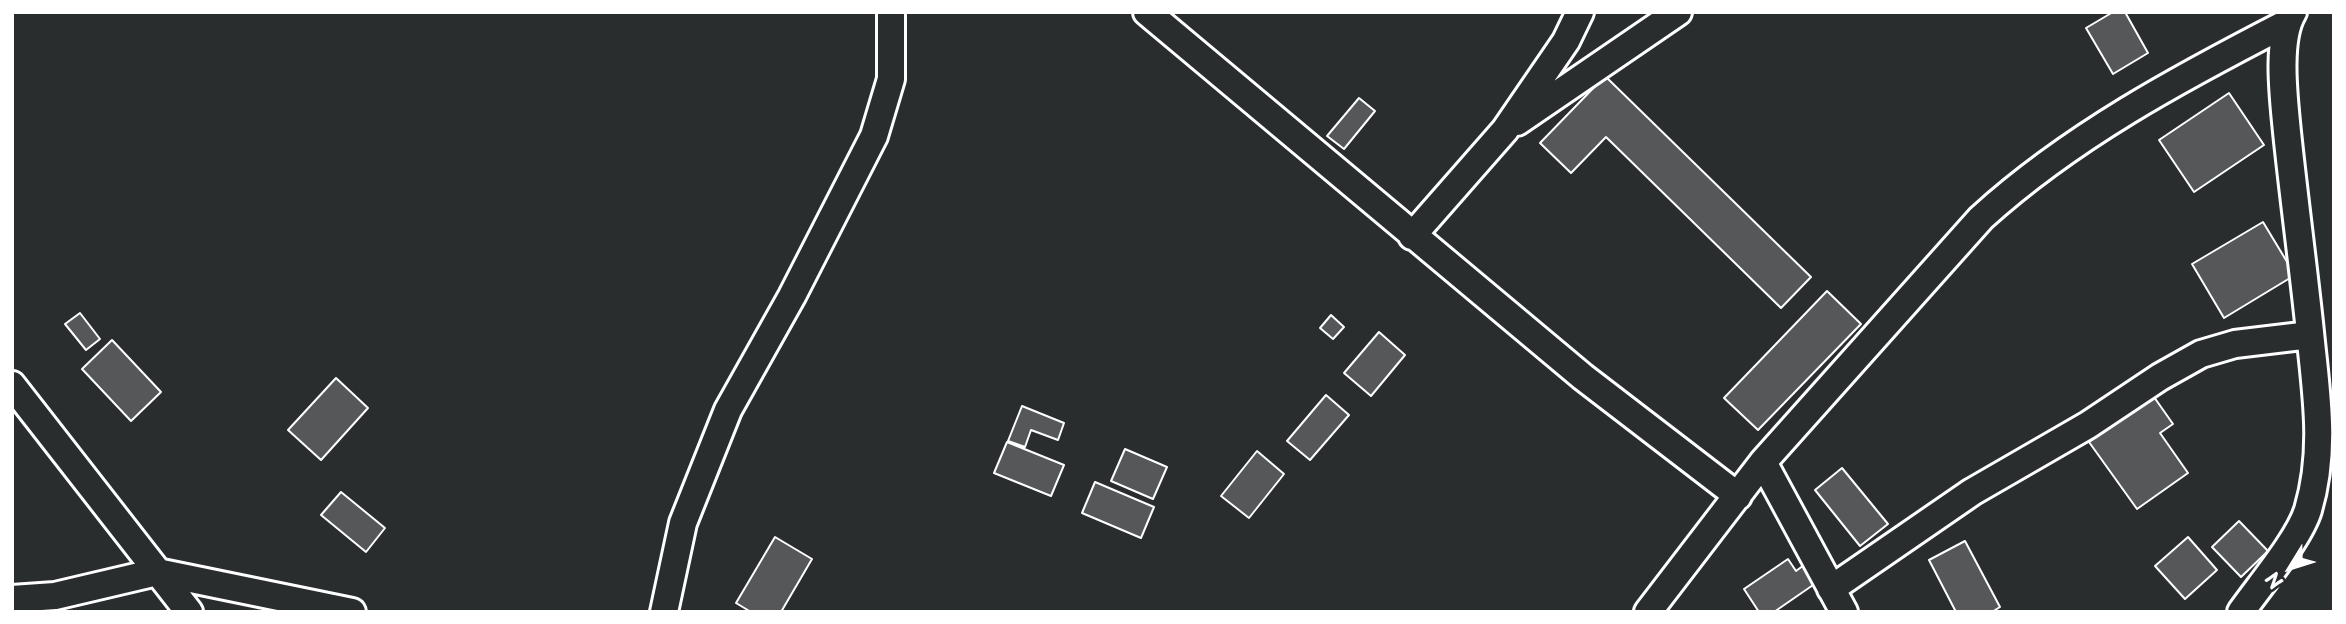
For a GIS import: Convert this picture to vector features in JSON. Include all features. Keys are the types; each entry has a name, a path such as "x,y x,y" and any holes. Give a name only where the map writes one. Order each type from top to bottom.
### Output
{"street":[{"path":"664,612 684,523 728,410 792,296 874,136 891,79 891,12"},
{"path":"1147,12 1583,377 1738,496"},
{"path":"1412,236 1505,130 1566,41 1580,12"},
{"path":"1505,130 1678,12"},
{"path":"2241,612 2286,549 2307,513 2319,452 2319,344 2282,79 2290,17"},
{"path":"1648,612 1763,462 1981,218 2020,183 2141,103 2290,17"},
{"path":"1831,589 1972,492 2088,425 2160,377 2201,354 2235,344 2319,344"},
{"path":"12,385 189,612"},
{"path":"1763,462 1844,612"},
{"path":"12,599 55,596 157,572 352,612"}],"building":[{"path":"2113,12 2125,12 2148,53 2113,74 2086,28"},
{"path":"1605,76 1811,277 1781,308 1606,137 1571,173 1540,143"},
{"path":"2229,93 2264,145 2194,192 2159,140"},
{"path":"1359,98 1375,111 1344,149 1327,136"},
{"path":"2263,222 2295,275 2224,318 2192,264"},
{"path":"1827,291 1861,324 1758,430 1724,398"},
{"path":"80,313 100,339 86,350 65,324"},
{"path":"1331,315 1344,327 1333,339 1320,328"},
{"path":"1379,332 1405,355 1371,396 1344,373"},
{"path":"112,340 161,392 131,421 82,369"},
{"path":"336,378 368,408 321,460 288,430"},
{"path":"1326,395 1349,415 1310,460 1287,441"},
{"path":"2154,397 2173,424 2160,433 2188,473 2137,509 2089,442"},
{"path":"1022,406 1064,423 1058,440 1031,430 1025,447 1008,441"},
{"path":"1007,442 1064,465 1051,496 994,473"},
{"path":"1125,449 1167,467 1153,499 1111,481"},
{"path":"1257,451 1284,474 1249,518 1221,496"},
{"path":"1842,468 1888,524 1860,546 1815,490"},
{"path":"1095,482 1154,507 1141,538 1082,513"},
{"path":"341,492 385,528 366,552 321,515"},
{"path":"2239,521 2268,551 2241,577 2212,547"},
{"path":"775,537 812,559 781,612 751,612 736,603"},
{"path":"2188,537 2217,570 2185,599 2155,566"},
{"path":"1965,541 2000,607 1992,612 1956,612 1929,560"},
{"path":"1788,559 1796,571 1804,565 1816,583 1774,612 1759,612 1744,589"}]}
